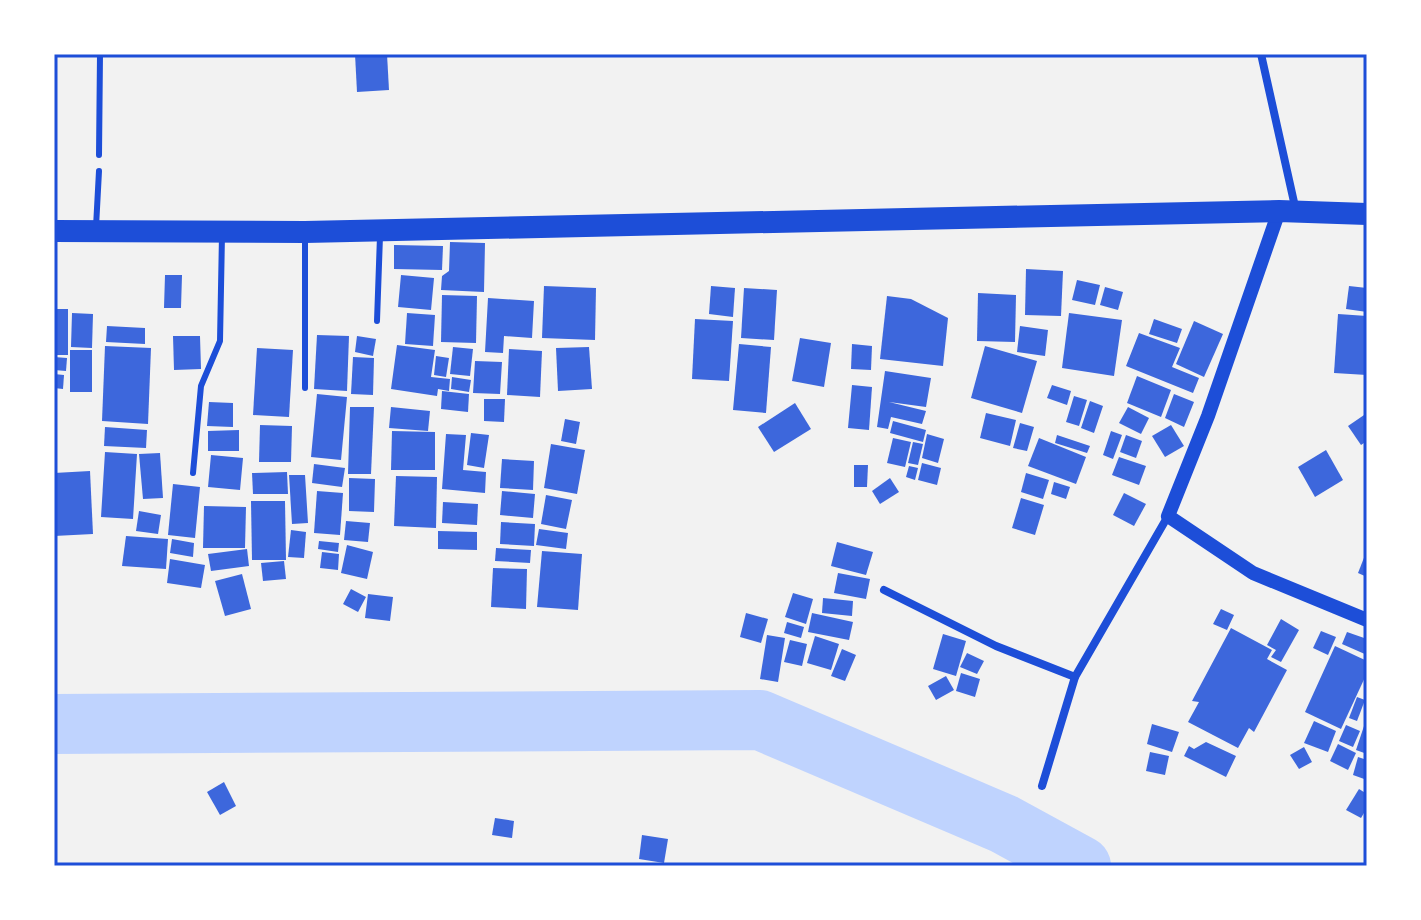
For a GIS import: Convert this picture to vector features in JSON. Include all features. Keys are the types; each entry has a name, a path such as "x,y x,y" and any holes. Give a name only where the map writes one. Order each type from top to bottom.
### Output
{"highway":[{"path":"54,231 305,232 380,228 1287,212 1367,214"}],"street":[{"path":"1042,786 1075,677 1168,516 1287,212 1261,54"},
{"path":"1168,516 1253,573 1367,620"},
{"path":"884,590 996,646 1075,677"}],"lane":[{"path":"99,155 100,54"},
{"path":"96,230 99,171"},
{"path":"377,321 380,228"},
{"path":"193,473 201,386 220,341 222,231"},
{"path":"305,232 305,388"}],"building":[{"path":"355,54 387,54 389,90 357,92"},
{"path":"450,242 485,243 484,292 441,290 442,276 449,271"},
{"path":"394,245 443,246 442,270 394,269"},
{"path":"1026,269 1063,271 1061,316 1025,315"},
{"path":"165,275 182,275 181,308 164,308"},
{"path":"401,275 434,278 431,310 398,307"},
{"path":"1077,280 1100,285 1095,305 1072,300"},
{"path":"544,286 596,288 595,340 542,338"},
{"path":"711,286 735,288 733,317 709,314"},
{"path":"1349,286 1367,288 1367,312 1346,309"},
{"path":"1105,287 1123,292 1118,310 1100,305"},
{"path":"744,288 777,290 774,340 741,338"},
{"path":"978,293 1016,295 1015,342 977,341"},
{"path":"442,295 477,296 476,343 441,342"},
{"path":"887,296 911,299 948,318 943,366 880,359"},
{"path":"488,298 534,301 532,338 504,336 503,353 485,352"},
{"path":"54,309 68,309 68,355 54,355"},
{"path":"72,313 93,314 92,348 71,347"},
{"path":"407,313 435,315 433,346 405,344"},
{"path":"1069,313 1122,320 1114,376 1062,368"},
{"path":"1338,314 1367,316 1367,375 1334,373"},
{"path":"695,319 733,321 729,381 692,379"},
{"path":"1154,319 1182,329 1177,343 1149,334"},
{"path":"1194,321 1223,334 1204,377 1176,364"},
{"path":"107,326 145,328 145,344 106,342"},
{"path":"1020,326 1048,330 1045,356 1017,352"},
{"path":"1139,333 1180,348 1172,367 1199,378 1193,393 1126,366"},
{"path":"317,335 349,336 347,391 314,389"},
{"path":"173,336 200,336 201,369 174,370"},
{"path":"357,336 376,339 373,356 355,352"},
{"path":"800,338 831,343 824,387 792,381"},
{"path":"739,344 771,347 766,413 733,410"},
{"path":"852,344 872,346 871,370 851,369"},
{"path":"397,345 435,350 431,377 450,379 449,391 438,389 437,396 391,389"},
{"path":"105,346 151,348 148,424 102,421"},
{"path":"985,346 1037,361 1022,413 971,398"},
{"path":"453,347 473,349 470,376 450,374"},
{"path":"589,347 592,389 558,391 556,348"},
{"path":"257,348 293,350 289,417 253,415"},
{"path":"509,349 542,351 540,397 507,395"},
{"path":"70,350 92,350 92,392 70,392"},
{"path":"436,356 449,358 446,377 434,375"},
{"path":"54,357 67,358 66,371 54,370"},
{"path":"353,357 374,358 373,395 351,394"},
{"path":"475,361 502,362 500,394 473,393"},
{"path":"885,371 931,378 926,407 889,402 926,411 922,424 891,417 888,429 877,427"},
{"path":"54,374 64,375 63,389 54,388"},
{"path":"1137,376 1171,390 1161,417 1127,403"},
{"path":"452,377 471,380 469,392 451,389"},
{"path":"852,385 872,387 869,430 848,428"},
{"path":"1052,385 1071,391 1067,405 1047,398"},
{"path":"442,391 469,394 468,412 441,409"},
{"path":"317,394 347,397 341,460 311,457"},
{"path":"1174,394 1194,402 1184,427 1165,418"},
{"path":"1074,396 1087,400 1079,426 1066,422"},
{"path":"484,399 505,399 504,422 484,421"},
{"path":"1090,401 1103,406 1094,433 1081,428"},
{"path":"209,402 233,403 233,427 207,426"},
{"path":"795,403 811,429 774,452 758,427"},
{"path":"350,407 374,407 371,474 348,474"},
{"path":"391,407 430,411 428,431 389,428"},
{"path":"1128,407 1149,418 1141,434 1119,423"},
{"path":"986,413 1016,420 1010,446 980,438"},
{"path":"1367,413 1367,441 1361,445 1348,426"},
{"path":"565,419 580,422 576,444 561,441"},
{"path":"893,421 926,430 923,442 890,433"},
{"path":"1020,423 1034,427 1027,451 1013,448"},
{"path":"260,425 292,426 291,462 259,462"},
{"path":"1171,425 1184,446 1165,457 1152,436"},
{"path":"105,427 147,430 146,448 104,446"},
{"path":"239,430 239,451 208,451 208,431"},
{"path":"392,431 435,432 435,470 391,470"},
{"path":"1111,431 1122,435 1113,459 1103,455"},
{"path":"471,433 489,435 484,468 467,465"},
{"path":"446,434 466,435 463,470 486,472 485,493 442,489"},
{"path":"927,434 944,439 938,463 922,458"},
{"path":"1057,435 1090,446 1087,453 1055,443"},
{"path":"1126,435 1142,441 1136,458 1120,452"},
{"path":"893,438 911,442 905,467 887,463"},
{"path":"1039,438 1086,457 1076,484 1028,466"},
{"path":"913,442 923,444 918,465 908,463"},
{"path":"551,444 585,450 577,494 544,488"},
{"path":"1326,450 1343,480 1315,497 1298,467"},
{"path":"105,452 137,454 133,519 101,517"},
{"path":"160,453 163,498 143,499 139,454"},
{"path":"211,455 243,458 240,490 208,487"},
{"path":"1119,457 1146,466 1139,485 1112,475"},
{"path":"502,459 534,461 533,490 500,488"},
{"path":"922,463 941,468 937,485 918,480"},
{"path":"314,464 345,468 342,487 312,483"},
{"path":"854,465 868,465 867,487 854,487"},
{"path":"909,466 918,468 915,480 906,477"},
{"path":"90,471 93,534 54,536 54,473"},
{"path":"287,472 288,494 253,494 252,473"},
{"path":"1026,473 1049,480 1043,499 1021,492"},
{"path":"289,475 305,475 308,523 292,524"},
{"path":"396,476 437,477 436,528 394,526"},
{"path":"349,478 375,479 374,512 349,511"},
{"path":"890,478 899,492 880,504 872,491"},
{"path":"1054,482 1070,487 1066,499 1051,494"},
{"path":"173,484 200,487 195,538 168,535"},
{"path":"317,491 343,493 340,535 314,533"},
{"path":"502,491 535,494 533,518 500,515"},
{"path":"1124,493 1146,504 1134,526 1113,515"},
{"path":"546,495 572,500 566,529 541,524"},
{"path":"1021,498 1044,505 1035,535 1012,528"},
{"path":"251,501 285,501 286,560 252,560"},
{"path":"443,502 478,504 477,525 442,523"},
{"path":"204,506 246,507 245,548 203,548"},
{"path":"139,511 161,515 158,534 136,531"},
{"path":"346,521 370,523 368,542 344,540"},
{"path":"501,522 535,524 534,546 500,544"},
{"path":"539,529 568,533 566,549 536,545"},
{"path":"291,530 306,532 304,558 288,557"},
{"path":"438,531 477,532 477,550 438,549"},
{"path":"126,536 168,539 166,569 122,566"},
{"path":"172,539 194,543 193,557 170,553"},
{"path":"319,541 339,543 338,552 318,549"},
{"path":"837,542 873,552 866,575 831,566"},
{"path":"347,545 373,552 367,579 341,573"},
{"path":"496,548 531,550 530,563 495,561"},
{"path":"247,549 249,566 211,571 208,554"},
{"path":"1367,550 1367,577 1358,573"},
{"path":"542,551 582,554 578,610 537,607"},
{"path":"322,552 339,554 338,570 320,568"},
{"path":"170,559 205,565 201,588 167,583"},
{"path":"284,561 286,579 263,581 261,563"},
{"path":"493,568 527,569 526,609 491,607"},
{"path":"838,573 870,579 866,599 834,593"},
{"path":"242,574 251,609 225,616 215,581"},
{"path":"351,589 366,597 358,612 343,604"},
{"path":"793,593 813,599 806,624 785,617"},
{"path":"368,594 393,597 390,621 365,618"},
{"path":"823,598 853,601 852,616 822,613"},
{"path":"1221,609 1234,615 1227,630 1213,624"},
{"path":"746,613 768,619 761,643 740,637"},
{"path":"812,613 853,622 849,640 808,632"},
{"path":"1281,619 1299,630 1281,662 1271,657 1276,650 1267,645"},
{"path":"787,622 804,627 801,638 784,633"},
{"path":"1231,628 1272,650 1267,659 1287,670 1254,732 1249,728 1238,748 1188,722 1199,702 1192,701"},
{"path":"1321,631 1336,637 1328,655 1313,648"},
{"path":"1347,632 1367,639 1367,655 1342,644"},
{"path":"943,634 966,641 956,676 933,669"},
{"path":"767,635 785,638 778,682 760,679"},
{"path":"815,636 839,644 831,670 807,663"},
{"path":"790,640 807,644 802,666 784,662"},
{"path":"1335,646 1367,661 1367,673 1341,729 1305,712"},
{"path":"842,649 856,655 845,681 831,676"},
{"path":"967,653 984,661 977,674 960,667"},
{"path":"961,673 980,679 975,697 956,691"},
{"path":"946,676 954,690 936,700 928,686"},
{"path":"1357,697 1365,700 1357,721 1349,718"},
{"path":"1367,717 1367,754 1356,750"},
{"path":"1314,721 1336,731 1328,752 1304,743"},
{"path":"1152,724 1179,732 1172,752 1147,744"},
{"path":"1346,725 1360,731 1353,747 1339,741"},
{"path":"1206,742 1236,756 1226,777 1184,756 1189,746 1194,749"},
{"path":"1338,744 1356,753 1348,770 1330,761"},
{"path":"1304,747 1312,762 1299,769 1290,755"},
{"path":"1150,752 1169,756 1165,775 1146,771"},
{"path":"1358,757 1367,760 1367,780 1353,775"},
{"path":"224,782 236,806 220,815 207,792"},
{"path":"1359,789 1367,794 1367,808 1361,818 1346,810"},
{"path":"495,818 514,821 512,838 492,835"},
{"path":"642,835 668,839 664,863 639,859"}],"waterway":[{"path":"54,724 760,720 1004,824 1081,866"}]}
